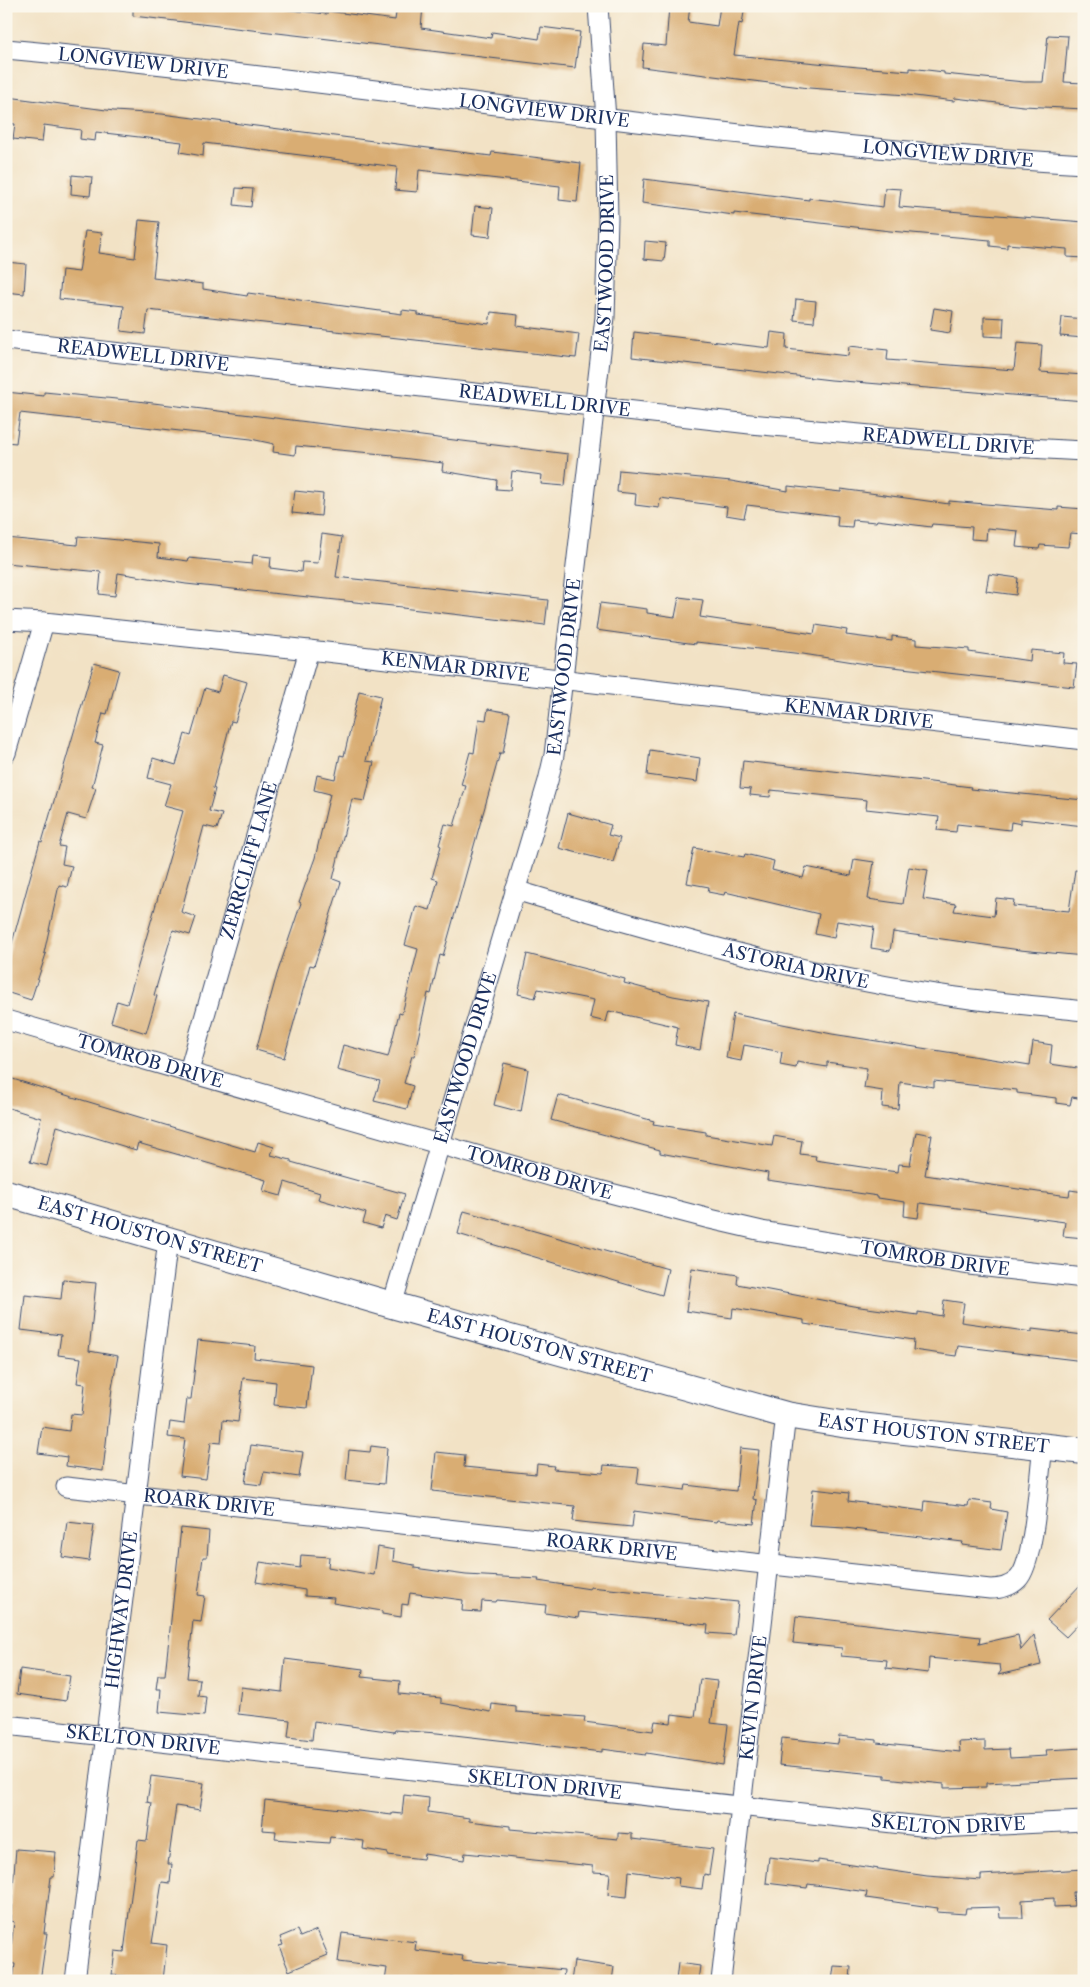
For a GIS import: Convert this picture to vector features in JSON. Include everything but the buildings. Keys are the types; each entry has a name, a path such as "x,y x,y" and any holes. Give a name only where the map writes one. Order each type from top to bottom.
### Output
{"main road":[{"name":"EAST HOUSTON STREET","path":"6,1193 392,1305 786,1415 842,1424 1084,1451"}],"street":[{"name":"EASTWOOD DRIVE","path":"392,1305 548,782 595,407 607,271 606,119 598,6"},
{"name":"LONGVIEW DRIVE","path":"6,50 157,63 606,119 851,146 1084,164"},
{"name":"READWELL DRIVE","path":"6,340 750,424 992,446 1084,451"},
{"name":"KENMAR DRIVE","path":"6,620 44,622 309,650 1084,740"},
{"path":"6,753 44,622"},
{"name":"ZERRCLIFF LANE","path":"189,1071 309,650"},
{"name":"ASTORIA DRIVE","path":"515,890 618,921 785,964 956,997 1084,1011"},
{"name":"TOMROB DRIVE","path":"6,1020 595,1189 762,1232 969,1265 1084,1278"},
{"name":"HIGHWAY DRIVE","path":"75,1981 168,1240"},
{"name":"KEVIN DRIVE","path":"722,1981 767,1564 786,1415"},
{"name":"ROARK DRIVE","path":"66,1487 990,1589 1011,1585 1025,1570 1030,1548 1043,1446"},
{"name":"SKELTON DRIVE","path":"6,1725 938,1828 1084,1821"}]}
